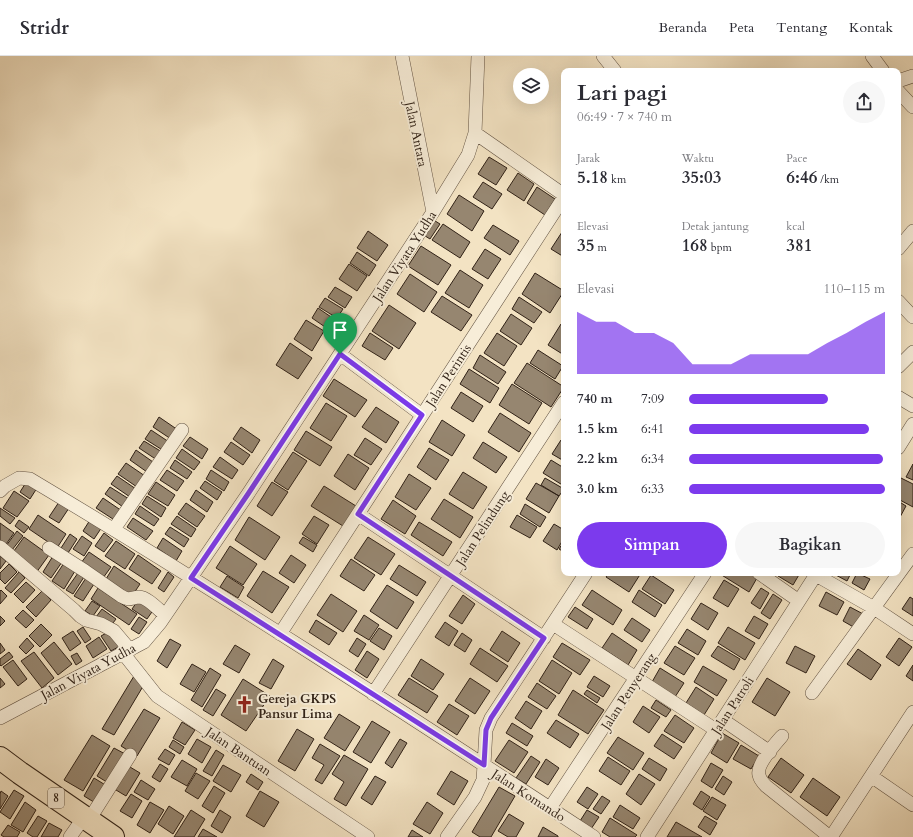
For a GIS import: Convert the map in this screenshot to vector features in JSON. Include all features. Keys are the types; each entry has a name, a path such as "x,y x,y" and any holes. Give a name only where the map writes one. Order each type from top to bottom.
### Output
{"highway":[{"name":"8","path":"0,758 113,837"}],"street":[{"name":"Jalan Antara","path":"402,56 433,212"},
{"name":"Jalan Viyata Yudha","path":"0,718 144,642 160,623 252,488 433,212 468,155 475,133 478,56"},
{"path":"603,56 613,68"},
{"path":"872,56 881,68"},
{"path":"901,80 913,76"},
{"path":"901,94 913,106"},
{"path":"475,133 561,194"},
{"name":"Jalan Perintis","path":"280,634 561,201"},
{"path":"901,245 913,231"},
{"path":"901,304 913,317"},
{"path":"340,354 422,415"},
{"path":"901,364 911,356"},
{"path":"901,399 913,406"},
{"name":"Jalan Pelindung","path":"373,694 561,407"},
{"path":"901,443 913,424"},
{"path":"114,529 182,430"},
{"path":"0,491 5,486 20,478 30,479 114,529 484,765"},
{"path":"358,514 544,638"},
{"name":"Jalan Bantuan","path":"0,547 80,616 86,620 101,624 114,631 126,652 157,696 368,837"},
{"path":"49,548 126,599 146,599 165,615"},
{"path":"901,571 913,554"},
{"path":"447,837 475,797 483,780 486,730 491,718 584,576"},
{"name":"Jalan Penyerang","path":"550,808 703,576"},
{"path":"762,576 799,601"},
{"name":"Jalan Patroli","path":"647,837 815,576"},
{"path":"819,576 874,608 913,634"},
{"path":"812,693 897,576"},
{"path":"553,624 636,678 770,752"},
{"path":"782,736 762,762 758,774 766,786 830,837 913,712"},
{"path":"70,837 86,819 130,755"},
{"name":"Jalan Komando","path":"484,765 594,837"},
{"path":"871,776 913,805"}],"building":[{"path":"489,157 507,168 496,185 478,174"},
{"path":"518,173 534,184 524,201 507,190"},
{"path":"483,182 502,194 492,209 473,197"},
{"path":"537,187 555,199 545,215 527,203"},
{"path":"459,195 484,211 472,231 447,214"},
{"path":"432,219 440,224 430,239 422,234"},
{"path":"443,224 470,242 460,258 432,240"},
{"path":"493,225 519,241 510,255 484,238"},
{"path":"368,231 388,245 377,261 357,248"},
{"path":"561,234 561,255 551,249"},
{"path":"421,246 451,265 438,285 408,266"},
{"path":"485,249 501,259 488,279 472,269"},
{"path":"357,252 376,265 369,276 350,263"},
{"path":"349,264 367,276 357,291 339,279"},
{"path":"460,270 483,285 469,308 445,293"},
{"path":"535,273 561,289 561,296 550,313 522,294"},
{"path":"410,274 437,292 424,312 397,294"},
{"path":"335,287 352,297 345,308 328,297"},
{"path":"442,296 472,315 461,331 431,312"},
{"path":"519,297 542,312 534,323 512,309"},
{"path":"325,298 343,309 337,318 319,307"},
{"path":"389,305 416,323 399,349 372,331"},
{"path":"318,308 334,319 328,329 312,318"},
{"path":"511,314 532,328 521,345 500,331"},
{"path":"306,320 324,331 312,351 294,339"},
{"path":"561,324 561,353 548,345"},
{"path":"370,333 393,348 385,360 362,346"},
{"path":"497,333 517,346 504,366 484,353"},
{"path":"290,343 312,358 298,379 276,365"},
{"path":"538,350 561,365 561,369 555,379 530,363"},
{"path":"480,355 506,372 498,384 473,368"},
{"path":"527,363 561,385 561,392 551,407 514,383"},
{"path":"469,369 499,388 490,403 460,384"},
{"path":"334,379 367,400 355,417 323,396"},
{"path":"512,384 542,403 529,424 499,405"},
{"path":"461,392 483,406 473,422 451,408"},
{"path":"326,403 347,416 331,441 310,428"},
{"path":"376,407 399,422 386,443 362,427"},
{"path":"500,413 531,433 519,452 488,432"},
{"path":"159,417 178,430 171,439 153,427"},
{"path":"442,420 465,435 452,456 429,442"},
{"path":"241,427 260,440 252,453 233,439"},
{"path":"151,430 169,442 164,451 145,439"},
{"path":"306,431 332,447 320,466 294,450"},
{"path":"190,437 208,449 202,459 183,446"},
{"path":"365,438 382,449 371,465 354,455"},
{"path":"561,440 561,459 552,454"},
{"path":"144,441 162,452 157,460 139,448"},
{"path":"231,442 250,455 243,465 224,452"},
{"path":"483,442 507,457 496,473 473,458"},
{"path":"429,448 449,460 436,480 417,467"},
{"path":"182,449 200,462 194,470 176,458"},
{"path":"136,450 153,462 147,472 130,460"},
{"path":"293,452 307,461 288,490 274,481"},
{"path":"348,454 369,468 355,490 334,476"},
{"path":"220,457 238,470 232,479 213,467"},
{"path":"175,460 192,472 187,479 170,468"},
{"path":"551,460 561,466 561,484 543,473"},
{"path":"126,463 145,476 137,487 118,474"},
{"path":"913,464 913,480 906,477"},
{"path":"167,470 184,481 177,491 160,480"},
{"path":"211,470 229,482 224,491 206,479"},
{"path":"463,472 487,487 473,509 449,494"},
{"path":"409,474 431,488 416,510 395,497"},
{"path":"117,476 136,489 130,497 111,484"},
{"path":"545,478 561,487 561,493 559,496 541,485"},
{"path":"901,478 913,484 913,507 901,501"},
{"path":"27,481 37,488 30,499 20,492"},
{"path":"205,481 222,492 217,500 200,488"},
{"path":"156,482 175,495 168,506 148,494"},
{"path":"272,482 288,492 272,516 257,506"},
{"path":"536,483 559,496 549,513 526,499"},
{"path":"324,486 356,506 343,526 311,506"},
{"path":"110,487 129,499 123,507 105,494"},
{"path":"196,490 213,502 207,512 190,500"},
{"path":"14,491 29,501 17,517 3,508"},
{"path":"147,496 166,508 161,517 142,504"},
{"path":"103,498 122,511 116,521 96,508"},
{"path":"444,499 473,517 460,538 431,519"},
{"path":"393,500 416,516 405,534 381,519"},
{"path":"59,502 69,508 59,523 49,517"},
{"path":"186,503 205,516 197,527 178,514"},
{"path":"901,503 906,506 901,515"},
{"path":"525,504 546,517 540,527 520,514"},
{"path":"140,506 159,519 154,526 135,514"},
{"path":"0,508 15,518 10,524 0,516"},
{"path":"38,515 66,534 57,548 29,529"},
{"path":"517,515 537,527 530,538 510,527"},
{"path":"177,516 196,529 191,537 171,524"},
{"path":"314,516 329,525 317,544 302,534"},
{"path":"249,517 280,537 265,560 235,540"},
{"path":"133,518 153,531 146,540 127,527"},
{"path":"19,520 29,527 24,533 15,526"},
{"path":"90,520 102,527 94,539 83,531"},
{"path":"419,522 452,542 443,556 411,535"},
{"path":"0,523 14,533 4,547 0,544"},
{"path":"554,524 561,528 561,543 557,550 543,541"},
{"path":"170,527 189,539 184,547 165,534"},
{"path":"17,531 23,536 12,550 6,546"},
{"path":"104,533 113,540 104,552 95,546"},
{"path":"70,534 77,539 68,553 61,548"},
{"path":"82,536 92,543 84,556 73,549"},
{"path":"24,537 49,555 36,573 11,555"},
{"path":"303,537 317,545 313,552 299,543"},
{"path":"368,537 395,554 381,575 354,558"},
{"path":"163,538 182,551 176,561 157,548"},
{"path":"116,541 135,554 125,569 105,556"},
{"path":"230,546 257,564 243,585 216,568"},
{"path":"89,552 111,567 103,578 81,563"},
{"path":"138,555 161,571 152,584 129,569"},
{"path":"291,555 306,565 294,583 279,573"},
{"path":"0,556 6,561 0,569"},
{"path":"53,556 62,562 51,578 43,572"},
{"path":"351,559 375,575 364,591 340,576"},
{"path":"64,563 75,571 64,589 52,581"},
{"path":"9,564 17,572 5,584 0,579 0,573"},
{"path":"399,565 426,582 417,596 390,579"},
{"path":"114,566 140,584 132,596 106,579"},
{"path":"263,571 289,587 272,613 247,596"},
{"path":"19,572 25,578 11,593 5,588"},
{"path":"168,572 174,577 164,592 158,588"},
{"path":"78,573 84,577 73,594 66,590"},
{"path":"227,576 244,587 238,598 220,587"},
{"path":"607,576 639,576 629,592 606,577"},
{"path":"650,576 653,576 674,590 665,604 642,589"},
{"path":"723,576 754,576 757,578 749,592"},
{"path":"778,576 798,576 793,585"},
{"path":"838,576 850,576 847,581"},
{"path":"856,576 864,576 870,579 864,590 852,583"},
{"path":"86,578 94,584 83,601 74,596"},
{"path":"724,580 739,589 728,607 713,598"},
{"path":"26,582 35,590 23,603 14,594"},
{"path":"387,585 414,602 397,629 370,611"},
{"path":"98,588 137,614 129,625 91,599"},
{"path":"761,588 769,593 760,609 751,603"},
{"path":"1,590 7,596 0,604 0,591"},
{"path":"592,590 622,610 613,625 582,605"},
{"path":"639,590 662,605 655,617 632,602"},
{"path":"42,591 51,600 36,617 26,607"},
{"path":"826,592 844,602 837,615 819,606"},
{"path":"331,594 357,611 343,632 317,615"},
{"path":"773,594 782,600 770,619 761,613"},
{"path":"463,595 475,604 462,624 449,616"},
{"path":"910,597 913,599 913,616 902,609"},
{"path":"139,599 154,609 147,619 132,609"},
{"path":"92,601 100,606 93,616 85,611"},
{"path":"701,603 718,613 708,630 691,619"},
{"path":"575,607 593,619 587,629 568,617"},
{"path":"850,607 865,615 857,629 843,621"},
{"path":"102,609 116,619 110,627 96,617"},
{"path":"23,610 34,620 26,628 15,618"},
{"path":"364,615 379,625 369,640 354,631"},
{"path":"0,616 5,621 0,626"},
{"path":"754,616 768,624 759,639 745,631"},
{"path":"139,617 147,622 139,634 131,629"},
{"path":"632,618 650,630 642,642 624,630"},
{"path":"316,620 337,633 329,645 309,632"},
{"path":"445,622 458,631 449,646 435,637"},
{"path":"41,624 52,635 40,647 29,636"},
{"path":"83,627 91,639 85,643 77,631"},
{"path":"728,627 755,643 745,660 718,643"},
{"path":"379,628 392,636 384,650 370,641"},
{"path":"687,629 706,641 698,655 678,643"},
{"path":"73,631 81,643 70,651 62,638"},
{"path":"110,631 120,646 111,651 101,636"},
{"path":"502,631 520,643 508,662 490,650"},
{"path":"462,633 472,640 465,652 454,645"},
{"path":"612,633 637,650 628,665 602,648"},
{"path":"99,637 107,649 93,658 86,646"},
{"path":"27,638 34,646 26,654 19,647"},
{"path":"357,638 366,644 358,657 349,651"},
{"path":"899,638 912,647 899,666 886,657"},
{"path":"170,639 181,645 167,668 157,661"},
{"path":"54,642 72,664 58,675 41,653"},
{"path":"0,643 5,650 0,654"},
{"path":"562,643 590,660 580,675 553,657"},
{"path":"235,645 250,654 239,673 223,664"},
{"path":"675,646 695,658 684,675 664,663"},
{"path":"718,646 740,659 734,670 711,656"},
{"path":"795,646 815,656 806,673 786,663"},
{"path":"480,648 508,666 497,682 470,664"},
{"path":"858,649 881,665 871,680 847,664"},
{"path":"367,651 379,659 367,678 355,670"},
{"path":"9,652 13,657 1,666 0,659"},
{"path":"34,652 54,678 42,688 21,661"},
{"path":"77,653 82,661 76,665 71,656"},
{"path":"273,659 284,666 271,689 259,683"},
{"path":"421,659 444,674 433,690 411,676"},
{"path":"13,660 27,679 18,686 3,667"},
{"path":"552,660 572,673 559,694 539,681"},
{"path":"192,664 206,672 194,692 180,684"},
{"path":"913,665 913,681 906,676"},
{"path":"703,666 727,680 717,696 694,682"},
{"path":"210,668 221,675 202,707 191,700"},
{"path":"660,668 684,683 675,697 652,682"},
{"path":"134,676 145,683 114,735 102,729"},
{"path":"594,676 610,686 603,697 587,687"},
{"path":"0,678 5,684 0,688"},
{"path":"409,678 438,696 427,713 398,695"},
{"path":"470,678 490,691 475,714 455,701"},
{"path":"767,678 790,692 775,716 752,702"},
{"name":"Gereja GKPS Pansur Lima","path":"243,679 270,696 246,731 221,715"},
{"path":"537,683 556,696 547,709 528,697"},
{"path":"696,687 714,699 704,715 686,703"},
{"path":"216,689 226,695 213,716 203,710"},
{"path":"573,690 604,710 588,734 558,715"},
{"path":"587,690 600,698 597,703 584,694"},
{"path":"656,700 671,710 666,717 651,708"},
{"path":"526,701 542,711 531,729 515,718"},
{"path":"449,704 469,716 457,735 437,722"},
{"path":"643,706 660,717 649,733 633,722"},
{"path":"144,709 160,718 137,756 121,746"},
{"path":"339,714 360,727 345,751 324,738"},
{"path":"675,715 694,728 684,743 664,731"},
{"path":"556,720 579,734 570,748 547,733"},
{"path":"372,721 390,732 371,763 353,752"},
{"path":"182,722 195,730 185,745 173,738"},
{"path":"512,723 533,736 527,746 506,733"},
{"path":"297,729 314,739 295,771 278,761"},
{"path":"722,733 739,743 727,763 711,753"},
{"path":"662,734 682,747 674,759 654,746"},
{"path":"92,735 110,746 83,791 64,780"},
{"path":"618,737 644,753 633,770 607,753"},
{"path":"197,739 211,747 202,763 188,754"},
{"path":"400,739 407,743 392,768 385,763"},
{"path":"173,740 184,747 180,754 169,747"},
{"path":"509,740 528,752 514,773 495,761"},
{"path":"320,744 340,756 322,784 315,780 324,765 312,758"},
{"path":"741,745 759,756 751,769 733,759"},
{"path":"114,748 127,755 110,784 97,776"},
{"path":"165,749 175,755 169,765 158,759"},
{"path":"216,750 224,755 212,776 203,771"},
{"path":"344,755 368,769 346,806 334,799 344,782 332,774"},
{"path":"531,756 540,762 526,784 516,778"},
{"path":"608,757 630,771 621,785 599,771"},
{"path":"649,758 667,769 660,781 642,769"},
{"path":"781,758 804,775 791,793 768,777"},
{"path":"546,759 559,768 548,785 535,777"},
{"path":"182,760 197,769 187,786 171,777"},
{"path":"711,763 723,770 712,788 701,781"},
{"path":"125,764 140,773 126,796 111,787"},
{"path":"160,764 168,769 160,782 152,777"},
{"path":"223,765 241,775 231,792 213,781"},
{"path":"451,771 468,781 454,805 437,794"},
{"path":"196,773 210,781 198,799 185,791"},
{"path":"251,774 263,782 258,790 246,782"},
{"path":"639,774 655,784 641,805 626,794"},
{"path":"375,776 386,782 372,805 361,798"},
{"path":"723,776 732,782 724,795 715,789"},
{"path":"94,778 107,786 97,804 84,796"},
{"path":"813,778 840,797 827,816 800,797"},
{"path":"141,780 155,789 148,800 134,792"},
{"path":"214,786 225,793 213,813 202,806"},
{"path":"499,787 515,796 491,837 480,837 472,832"},
{"path":"587,787 598,794 588,809 577,802"},
{"path":"14,790 24,796 10,819 0,812"},
{"path":"1,791 8,796 0,809 0,794"},
{"path":"260,791 279,802 264,827 246,816"},
{"path":"701,791 710,797 702,810 693,804"},
{"path":"131,794 142,801 132,818 120,811"},
{"path":"602,796 610,801 601,814 593,809"},
{"path":"712,797 726,805 717,820 703,811"},
{"path":"25,802 36,810 23,832 11,825"},
{"path":"150,802 164,810 150,833 137,825"},
{"path":"427,802 443,813 430,834 413,824"},
{"path":"620,805 640,818 633,829 613,817"},
{"path":"169,806 184,816 173,834 158,824"},
{"path":"191,810 205,819 194,837 174,837"},
{"path":"220,810 231,817 222,833 211,826"},
{"path":"587,810 599,817 591,829 580,821"},
{"path":"509,814 524,823 516,837 508,837 498,831"},
{"path":"38,816 47,821 37,837 33,837 27,833"},
{"path":"705,816 717,823 710,835 698,827"},
{"path":"610,818 637,835 635,837 610,837 602,832"},
{"path":"676,822 702,837 667,837"},
{"path":"49,823 62,830 58,837 41,837"},
{"path":"8,825 20,832 17,837 4,837 1,835"},
{"path":"543,827 558,836 558,837 538,837"},
{"path":"203,829 217,837 198,837"},
{"path":"412,830 423,837 408,837"}],"place":[{"name":"Gereja GKPS Pansur Lima","path":"245,705"}],"route":[{"path":"340,354 422,415 358,514 544,638 491,718 486,730 484,765 191,578 340,354"}]}
